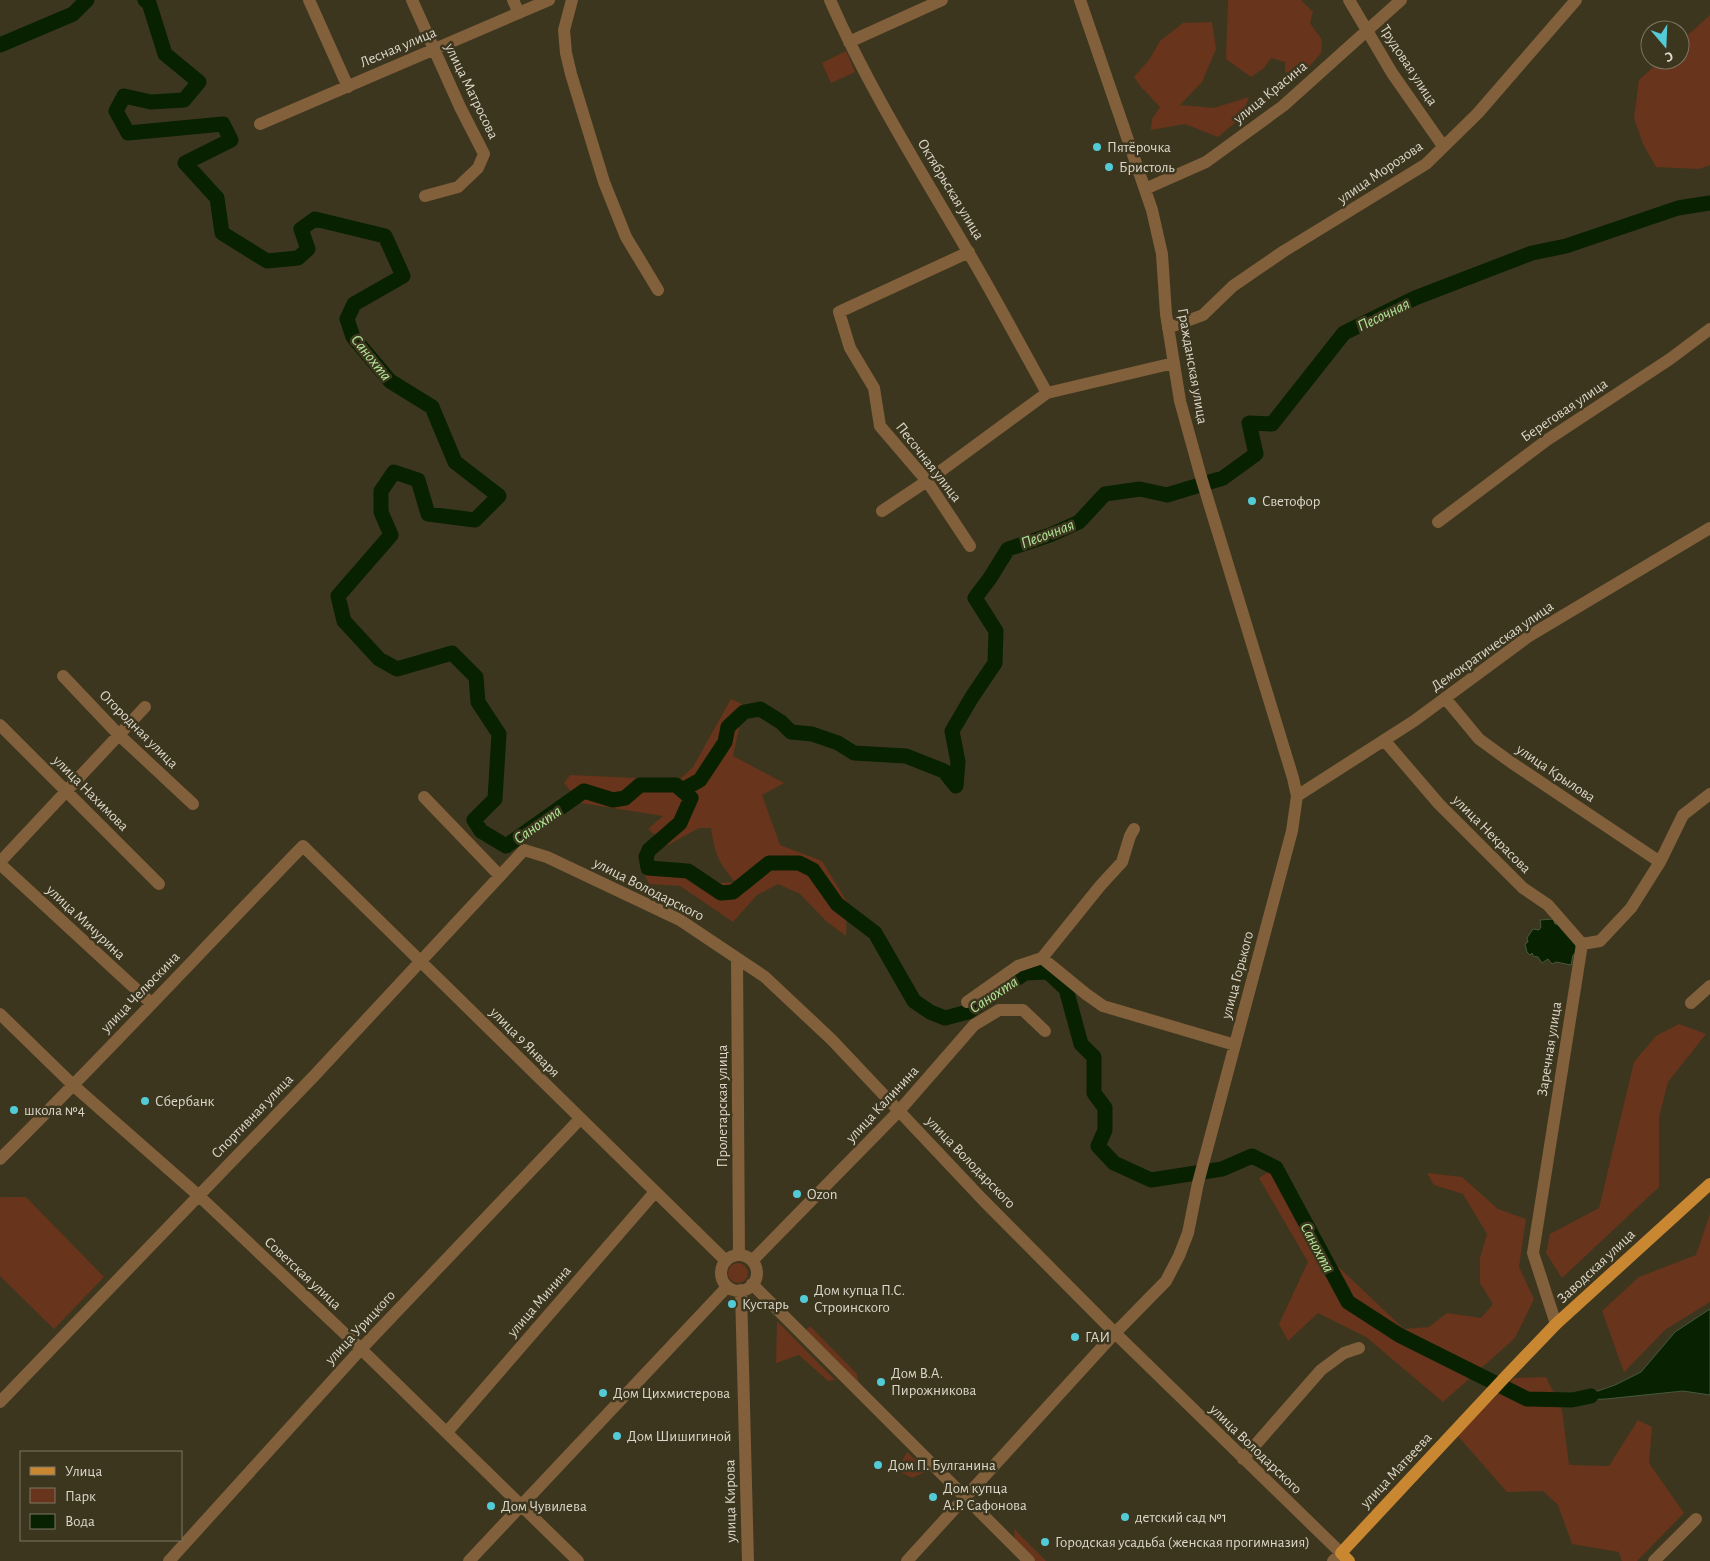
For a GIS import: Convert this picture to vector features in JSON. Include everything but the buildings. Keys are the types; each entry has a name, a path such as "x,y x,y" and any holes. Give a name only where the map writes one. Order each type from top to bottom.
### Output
{"main road":[{"name":"Заводская улица","path":"1482,1401 1556,1324 1710,1184"},
{"name":"улица Матвеева","path":"1341,1558 1482,1401"}],"street":[{"path":"309,0 348,87"},
{"name":"улица Матросова","path":"412,0 484,154 478,168 458,187 425,196"},
{"path":"513,0 519,13"},
{"name":"Лесная улица","path":"260,124 549,0"},
{"path":"572,0 564,30 566,54 573,82 604,182 626,237 658,290"},
{"name":"Октябрьская улица","path":"830,0 874,91 969,252 1047,393"},
{"path":"849,42 942,0"},
{"name":"Гражданская улица","path":"1080,0 1152,210 1162,254 1168,328 1180,401 1201,477 1294,778 1297,796"},
{"name":"Трудовая улица","path":"1349,0 1392,73 1443,146"},
{"name":"улица Красина","path":"1145,189 1206,162 1284,106 1400,0"},
{"name":"улица Морозова","path":"1168,328 1203,315 1233,286 1284,251 1426,164 1478,114 1576,0"},
{"name":"Песочная улица","path":"969,252 839,312 850,348 874,388 880,426 927,481 970,546"},
{"name":"Береговая улица","path":"1438,522 1548,440 1670,359 1710,329"},
{"path":"882,511 927,481 1047,393 1174,364"},
{"name":"Демократическая улица","path":"1297,796 1414,721 1529,636 1710,528"},
{"name":"Огородная улица","path":"64,676 119,735 193,804"},
{"name":"улица Крылова","path":"1445,698 1479,739 1512,764 1660,862"},
{"path":"0,863 145,706"},
{"name":"улица Нахимова","path":"0,725 159,884"},
{"name":"улица Некрасова","path":"1384,740 1439,804 1523,888 1548,905 1582,944"},
{"path":"1582,944 1600,941 1632,908 1660,862 1683,815 1710,794"},
{"name":"улица Горького","path":"907,1561 1115,1333 1166,1281 1179,1256 1188,1233 1198,1183 1292,831 1297,796"},
{"path":"424,797 500,876"},
{"path":"967,1002 1018,966 1042,958 1100,886 1122,862 1134,829"},
{"name":"улица 9 Января","path":"303,846 726,1261"},
{"name":"улица Челюскина","path":"0,1159 74,1086 150,1004 303,846"},
{"name":"Спортивная улица","path":"0,1402 314,1076 524,850"},
{"name":"улица Володарского","path":"524,850 547,857 680,920 766,978 832,1040 983,1200 1341,1558"},
{"name":"улица Мичурина","path":"0,863 150,1004"},
{"name":"Заречная улица","path":"1556,1324 1533,1253 1582,944"},
{"name":"Пролетарская улица","path":"738,958 739,1255"},
{"path":"1042,958 1103,1006 1235,1045"},
{"path":"1691,1003 1710,986"},
{"name":"улица Калинина","path":"752,1261 899,1111 974,1025 999,1010 1023,1010 1045,1031"},
{"name":"Советская улица","path":"0,1014 74,1086 198,1195 361,1349 578,1561"},
{"name":"улица Урицкого","path":"169,1561 361,1349 580,1119"},
{"name":"улица Минина","path":"447,1432 655,1192"},
{"path":"739,1255 752,1261 755,1265 756,1275 752,1284 741,1290 734,1290 728,1287 721,1277 721,1271 726,1261 732,1256 739,1255"},
{"path":"752,1284 1029,1561"},
{"path":"469,1561 728,1287"},
{"name":"улица Кирова","path":"741,1290 748,1561"},
{"path":"1243,1459 1321,1370 1344,1353 1359,1348"},
{"path":"1654,1561 1696,1519"}],"green space":[{"path":"1228,0 1301,0 1313,12 1310,23 1322,40 1321,53 1300,77 1285,72 1285,62 1271,58 1264,68 1251,77 1226,59"},
{"path":"1710,15 1710,165 1699,169 1656,167 1643,144 1634,118 1639,80 1650,70 1690,70 1690,33"},
{"path":"1212,22 1216,49 1202,82 1180,105 1214,108 1249,97 1241,118 1218,137 1185,124 1151,130 1152,119 1160,107 1134,77 1149,60 1160,41 1183,23"},
{"path":"846,51 855,72 831,83 822,63"},
{"path":"731,699 744,705 733,756 784,783 762,795 780,845 822,861 847,902 846,936 826,921 800,894 778,884 757,895 733,922 680,886 649,884 641,867 655,863 688,863 720,883 735,882 718,857 711,828 699,828 668,845 648,829 663,816 581,803 564,783 570,775 679,780 693,767"},
{"path":"1679,1024 1706,1034 1668,1082 1659,1117 1659,1187 1562,1278 1546,1253 1550,1234 1599,1208 1634,1062 1656,1036"},
{"path":"1279,1165 1329,1258 1404,1329 1429,1327 1447,1313 1481,1318 1493,1304 1480,1283 1480,1258 1487,1234 1463,1194 1434,1185 1427,1173 1462,1177 1498,1209 1526,1219 1519,1267 1534,1299 1515,1338 1443,1402 1366,1337 1318,1313 1288,1341 1279,1324 1308,1262 1259,1178"},
{"path":"26,1197 104,1277 54,1329 0,1276 0,1198"},
{"path":"1710,1214 1710,1302 1666,1329 1624,1372 1602,1311 1639,1277 1696,1255"},
{"path":"738,1263 745,1266 748,1273 745,1280 738,1283 731,1280 728,1273 731,1266"},
{"path":"777,1321 835,1380 828,1381 799,1355 776,1363"},
{"path":"810,1326 857,1374 859,1385 805,1331"},
{"path":"1546,1377 1562,1410 1569,1465 1609,1466 1638,1420 1652,1427 1649,1463 1684,1513 1637,1561 1622,1561 1619,1552 1572,1544 1558,1505 1543,1491 1507,1492 1457,1435 1514,1378"},
{"path":"907,1452 927,1471 912,1478 897,1470"},
{"path":"1014,1529 1046,1561 1035,1561 1015,1542"}],"water":[{"path":"1553,919 1555,924 1560,924 1577,943 1576,953 1573,955 1571,965 1556,962 1552,964 1548,959 1542,963 1538,957 1527,952 1525,944 1528,942 1527,938 1533,929 1539,930 1541,927 1540,920"},
{"path":"1710,1309 1710,1395 1683,1391 1606,1399 1572,1400 1615,1385 1641,1372 1675,1332"}],"waterway":[{"name":"Санохта","path":"0,45 73,14 87,0"},
{"name":"Санохта","path":"145,0 149,3 165,54 199,82 184,100 151,102 124,96 116,111 128,133 223,124 231,140 185,163 217,198 222,233 267,261 298,258 308,249 301,229 315,219 385,236 403,276 354,304 347,319 353,337 390,381 432,407 455,462 499,496 475,520 428,514 418,480 394,472 381,491 381,512 391,535 338,596 344,621 379,659 397,669 452,653 476,677 478,702 499,734 495,799 474,820 481,831 506,846 584,791 613,800 625,798 640,785 676,785 691,798 680,823 649,850 646,857 648,868 688,871 721,893 733,892 769,863 799,863 813,870 837,904 875,933 914,1001 930,1012 945,1018 968,1012 1025,973 1048,972 1066,989 1081,1044 1094,1057 1094,1093 1105,1108 1105,1130 1098,1146 1114,1163 1151,1180 1222,1169 1252,1156 1276,1168 1348,1302 1399,1335 1527,1399 1572,1400 1591,1396"},
{"name":"Песочная","path":"682,790 700,780 725,742 728,727 744,712 760,709 781,722 791,732 812,734 838,743 854,753 906,756 944,771 956,786 958,762 952,731 995,663 996,631 975,598 1008,549 1050,535 1079,522 1105,494 1140,489 1167,495 1223,478 1256,454 1249,423 1272,424 1344,333 1415,298 1532,253 1566,246 1678,208 1710,203"}],"place":[{"name":"Пятёрочка","path":"1097,147"},
{"name":"Бристоль","path":"1109,167"},
{"name":"Светофор","path":"1252,501"},
{"name":"Сбербанк","path":"145,1101"},
{"name":"школа №4","path":"14,1110"},
{"name":"Ozon","path":"797,1194"},
{"name":"Дом купца П.С. Строинского","path":"804,1299"},
{"name":"Кустарь","path":"732,1304"},
{"name":"ГАИ","path":"1075,1337"},
{"name":"Дом В.А. Пирожникова","path":"881,1382"},
{"name":"Дом Цихмистерова","path":"603,1393"},
{"name":"Дом Шишигиной","path":"617,1436"},
{"name":"Дом П. Булганина","path":"878,1465"},
{"name":"Дом купца А.Р. Сафонова","path":"933,1497"},
{"name":"Дом Чувилева","path":"491,1506"},
{"name":"детский сад №1","path":"1125,1517"},
{"name":"Городская усадьба (женская прогимназия)","path":"1045,1542"}]}
